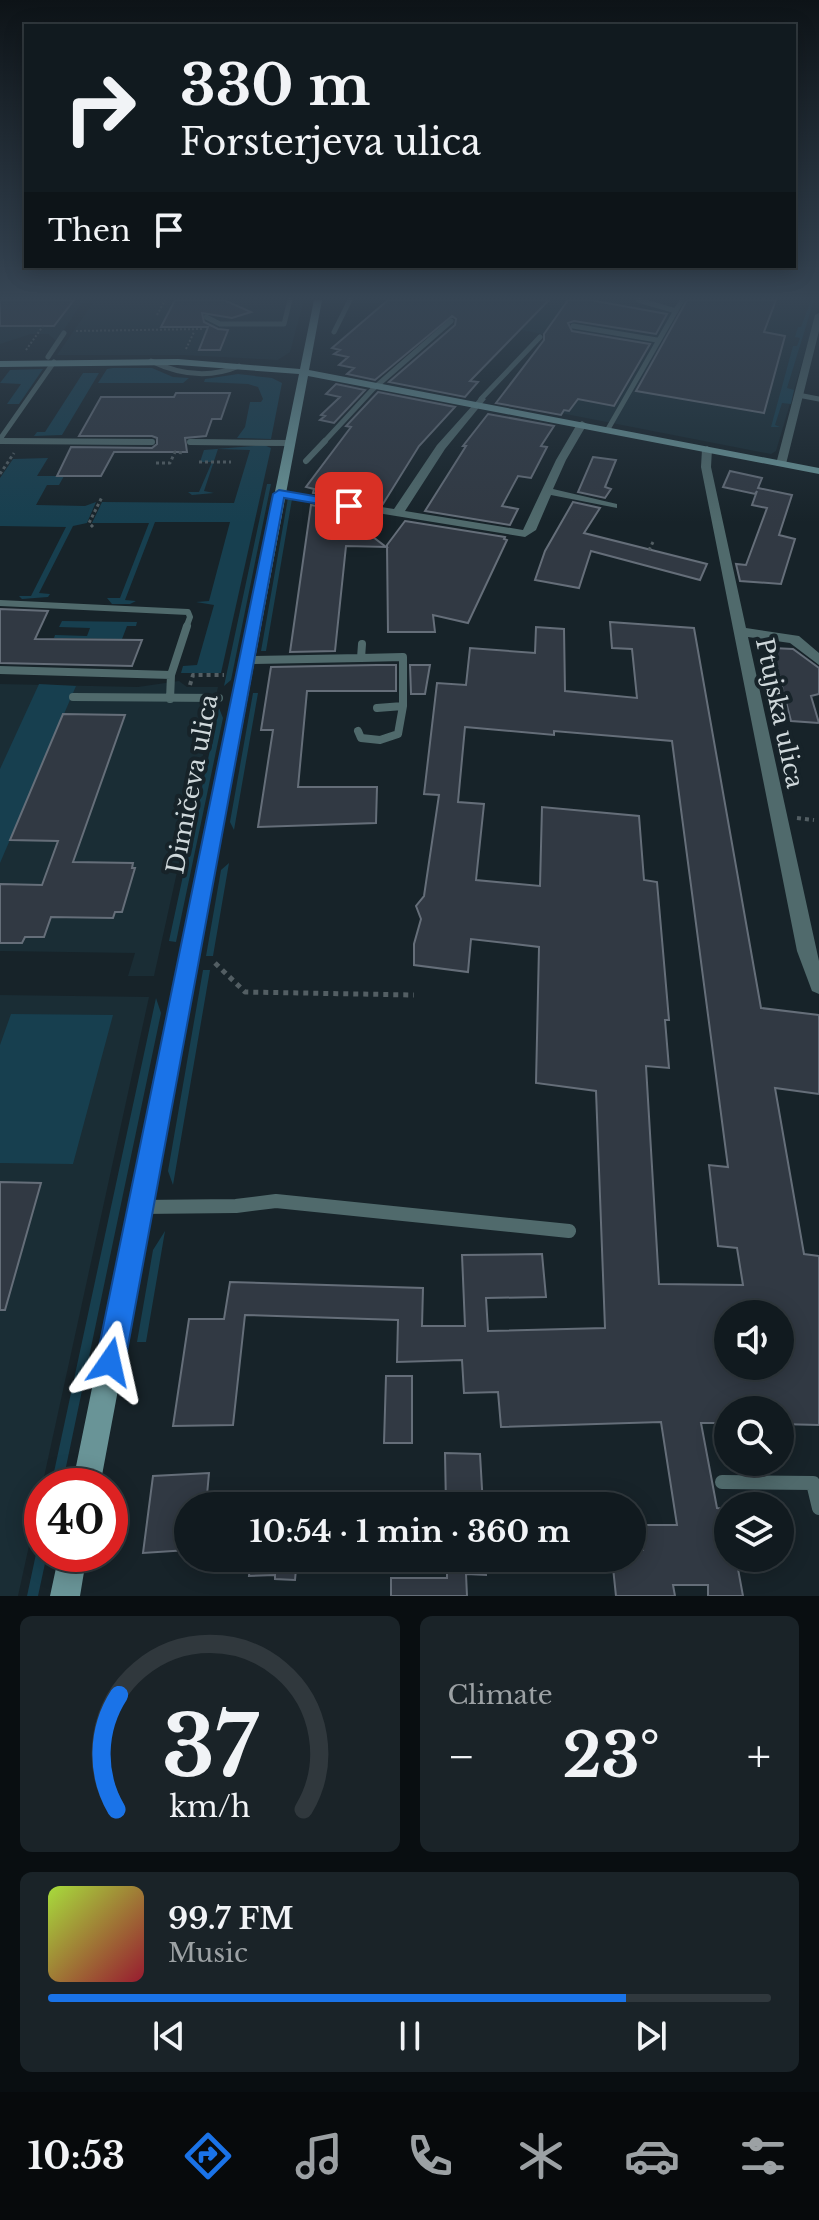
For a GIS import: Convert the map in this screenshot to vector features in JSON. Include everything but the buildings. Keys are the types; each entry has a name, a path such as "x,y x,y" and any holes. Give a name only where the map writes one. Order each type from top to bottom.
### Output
{"street":[{"name":"Dimičeva ulica","path":"90,1468 247,660 286,495 289,443 303,374"},
{"path":"317,374 479,401 819,471"},
{"path":"781,464 803,374"},
{"path":"397,514 441,447 479,401"},
{"path":"286,495 525,534 530,530 546,491 582,424"},
{"name":"Ptujska ulica","path":"707,449 706,467 806,951 819,985"},
{"path":"546,491 613,506"},
{"path":"741,632 794,639 819,660"},
{"path":"65,1596 70,1572"}],"lane":[{"path":"0,440 42,374"},
{"path":"306,461 391,374"},
{"path":"479,401 504,374"},
{"path":"608,429 638,374"},
{"path":"798,395 819,399"},
{"path":"0,440 152,442"},
{"path":"190,442 289,443"},
{"path":"0,603 53,603 75,609 185,610 190,617 171,675 170,699"},
{"path":"361,658 362,644"},
{"path":"247,660 403,657 402,726 398,734 390,739 368,741 361,738 358,731"},
{"path":"0,670 171,675"},
{"path":"73,697 219,698"},
{"path":"377,708 403,706"},
{"path":"141,1207 236,1206 276,1201 569,1231"},
{"path":"722,1482 813,1483 819,1508"}],"path":[{"path":"156,463 170,463 175,452 189,453"},
{"path":"199,462 231,462"},
{"path":"93,527 89,523 102,497"},
{"path":"649,550 653,542"},
{"path":"186,698 193,675 224,675"},
{"path":"215,963 245,992 414,995"}],"shaded area":[{"path":"7,374 39,374 19,404 7,404 21,384 0,383"},
{"path":"82,374 98,374 62,435 34,436 37,432 45,432"},
{"path":"103,374 167,374 189,378 183,383 98,383"},
{"path":"242,374 272,378 282,383 271,439 237,438 245,427 250,402 261,402 263,399 258,387 204,382 205,379"},
{"path":"542,374 799,374 776,451 771,454 530,407"},
{"path":"785,374 791,374 787,388 794,390 791,404 782,403 775,425 780,427 771,427"},
{"path":"264,445 271,448 221,673 181,673 183,666 197,665 214,605 196,602 209,601 230,522 155,522 125,600 136,601 130,604 112,604 107,598 120,598 149,523 92,523 102,502 234,503 250,450 218,449 204,491 214,493 192,495 188,492 199,492 212,462 200,462 204,450"},
{"path":"48,458 37,476 64,476 59,485 47,485 36,505 85,506 96,502 87,523 73,526 39,593 50,594 48,597 22,599 19,596 31,596 66,527 0,526 0,478 13,459"},
{"path":"267,484 271,484 231,680 224,686"},
{"path":"288,498 292,499 266,651 261,651"},
{"path":"62,621 137,622 136,626 127,626 122,639 54,638 55,635 87,636 90,628 59,627"},
{"path":"179,681 187,687 218,687 154,976 128,976 135,953 0,951 0,684 138,687"},
{"path":"39,684 76,686 0,863 0,769"},
{"path":"253,693 258,693 234,830 230,822"},
{"path":"219,708 223,718 176,942 169,941"},
{"path":"229,863 213,956 206,956 221,870"},
{"path":"203,970 210,970 173,1185 168,1171"},
{"path":"0,995 149,997 46,1468 24,1468 24,1569 18,1596 0,1596"},
{"path":"156,998 161,1013 66,1468 55,1468"},
{"path":"11,1014 113,1015 73,1164 0,1163 0,1045"},
{"path":"165,1231 146,1342 137,1342 153,1250"},
{"path":"32,1572 43,1572 38,1596 27,1596"}],"route":[{"path":"110,1362 279,494 349,506"}]}
